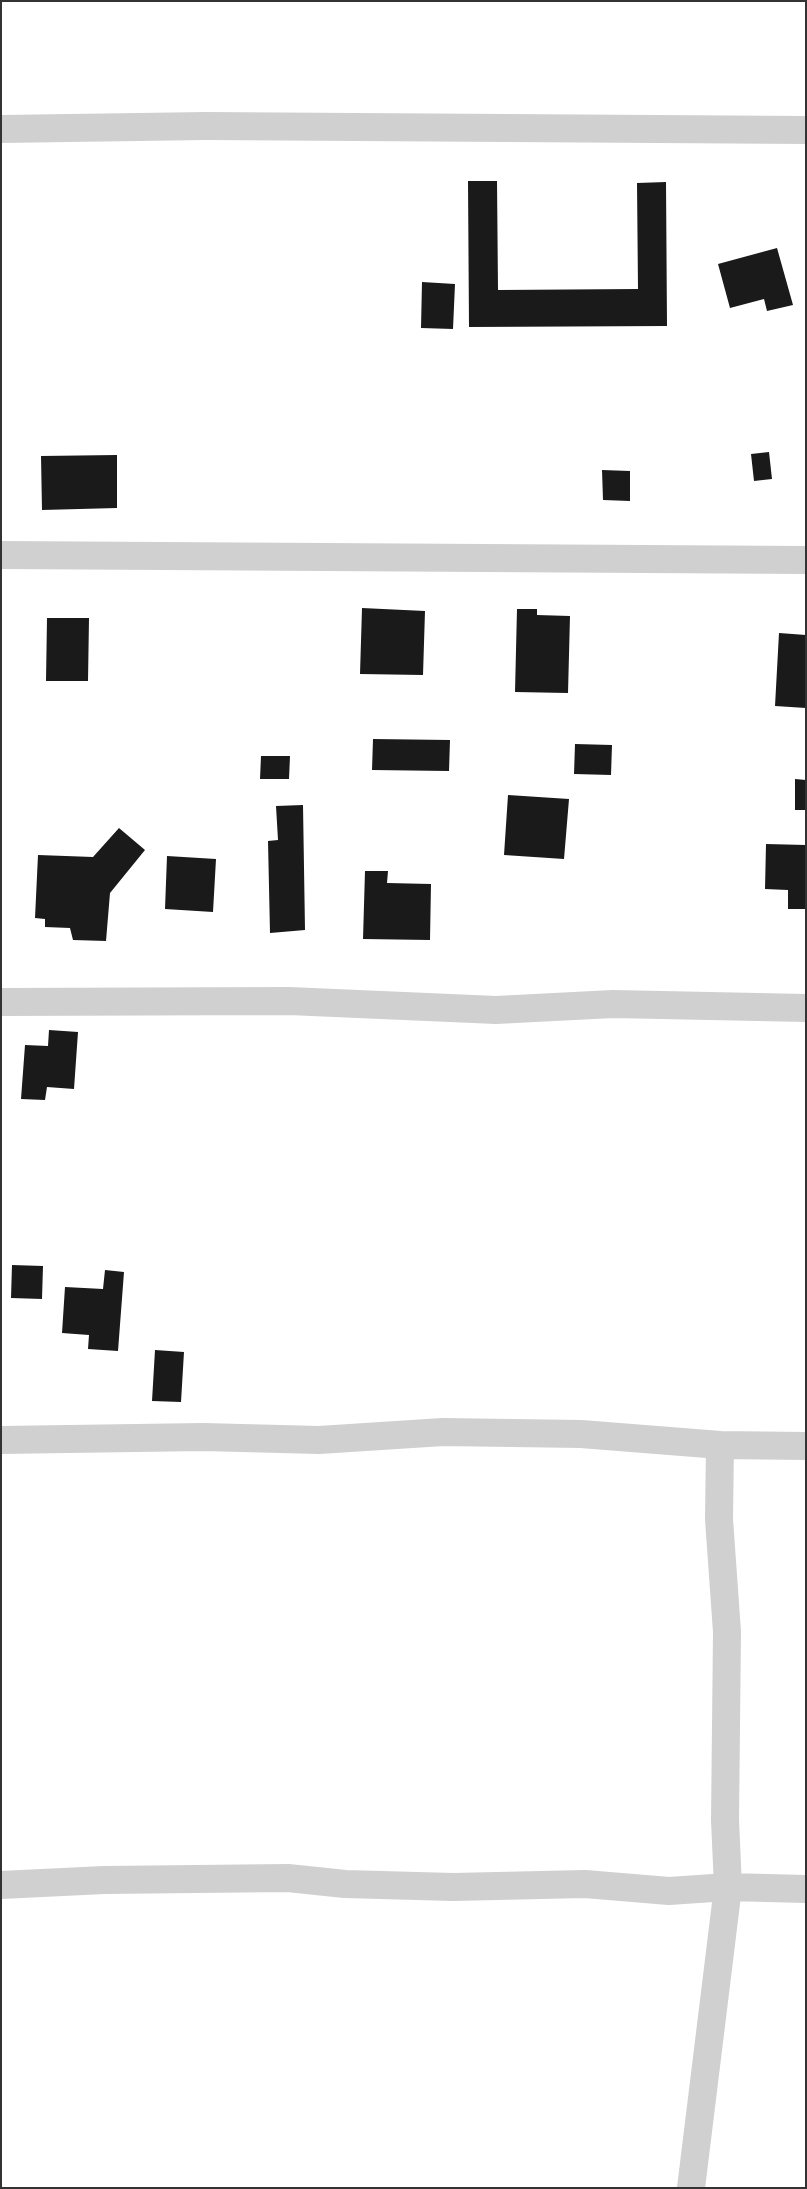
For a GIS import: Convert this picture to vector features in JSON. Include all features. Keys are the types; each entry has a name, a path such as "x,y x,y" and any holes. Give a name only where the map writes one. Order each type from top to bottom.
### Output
{"street":[{"path":"1,129 206,126 806,130"},
{"path":"1,555 806,560"},
{"path":"1,1002 289,1001 496,1010 613,1004 806,1008"},
{"path":"1,1440 203,1437 320,1440 444,1432 581,1434 720,1445 806,1446"},
{"path":"691,2188 728,1888 725,1820 727,1632 719,1519 720,1445"},
{"path":"1,1885 104,1880 288,1878 345,1884 453,1887 585,1884 669,1891 728,1888 806,1889"}],"building":[{"path":"468,181 497,181 498,290 638,289 637,183 666,182 667,326 469,327"},
{"path":"777,248 793,305 767,311 764,299 730,308 718,264"},
{"path":"422,282 455,284 453,329 421,328"},
{"path":"769,452 772,479 754,481 751,454"},
{"path":"117,455 117,508 42,510 41,456"},
{"path":"602,470 630,471 630,501 603,500"},
{"path":"362,608 425,611 423,675 360,674"},
{"path":"517,609 537,609 537,615 570,616 568,693 515,692"},
{"path":"47,618 89,618 88,681 46,681"},
{"path":"779,633 806,635 806,708 775,706"},
{"path":"373,739 450,740 449,771 372,770"},
{"path":"575,744 612,745 611,775 574,774"},
{"path":"261,756 290,756 289,779 260,779"},
{"path":"795,779 806,780 806,810 795,810"},
{"path":"508,795 569,799 564,859 504,855"},
{"path":"303,805 305,930 270,933 268,841 278,840 276,806"},
{"path":"119,828 145,850 110,893 106,941 73,940 70,928 45,927 45,919 35,918 38,855 93,857"},
{"path":"766,844 806,845 806,909 788,909 788,890 765,889"},
{"path":"167,856 216,859 213,912 165,909"},
{"path":"365,871 388,871 387,883 431,884 430,940 363,939"},
{"path":"49,1030 78,1032 74,1089 47,1087 45,1100 21,1099 25,1045 48,1046"},
{"path":"12,1265 43,1266 42,1299 11,1298"},
{"path":"105,1270 124,1272 118,1351 88,1349 89,1335 62,1333 65,1287 103,1289"},
{"path":"155,1350 184,1352 181,1402 152,1401"}]}
